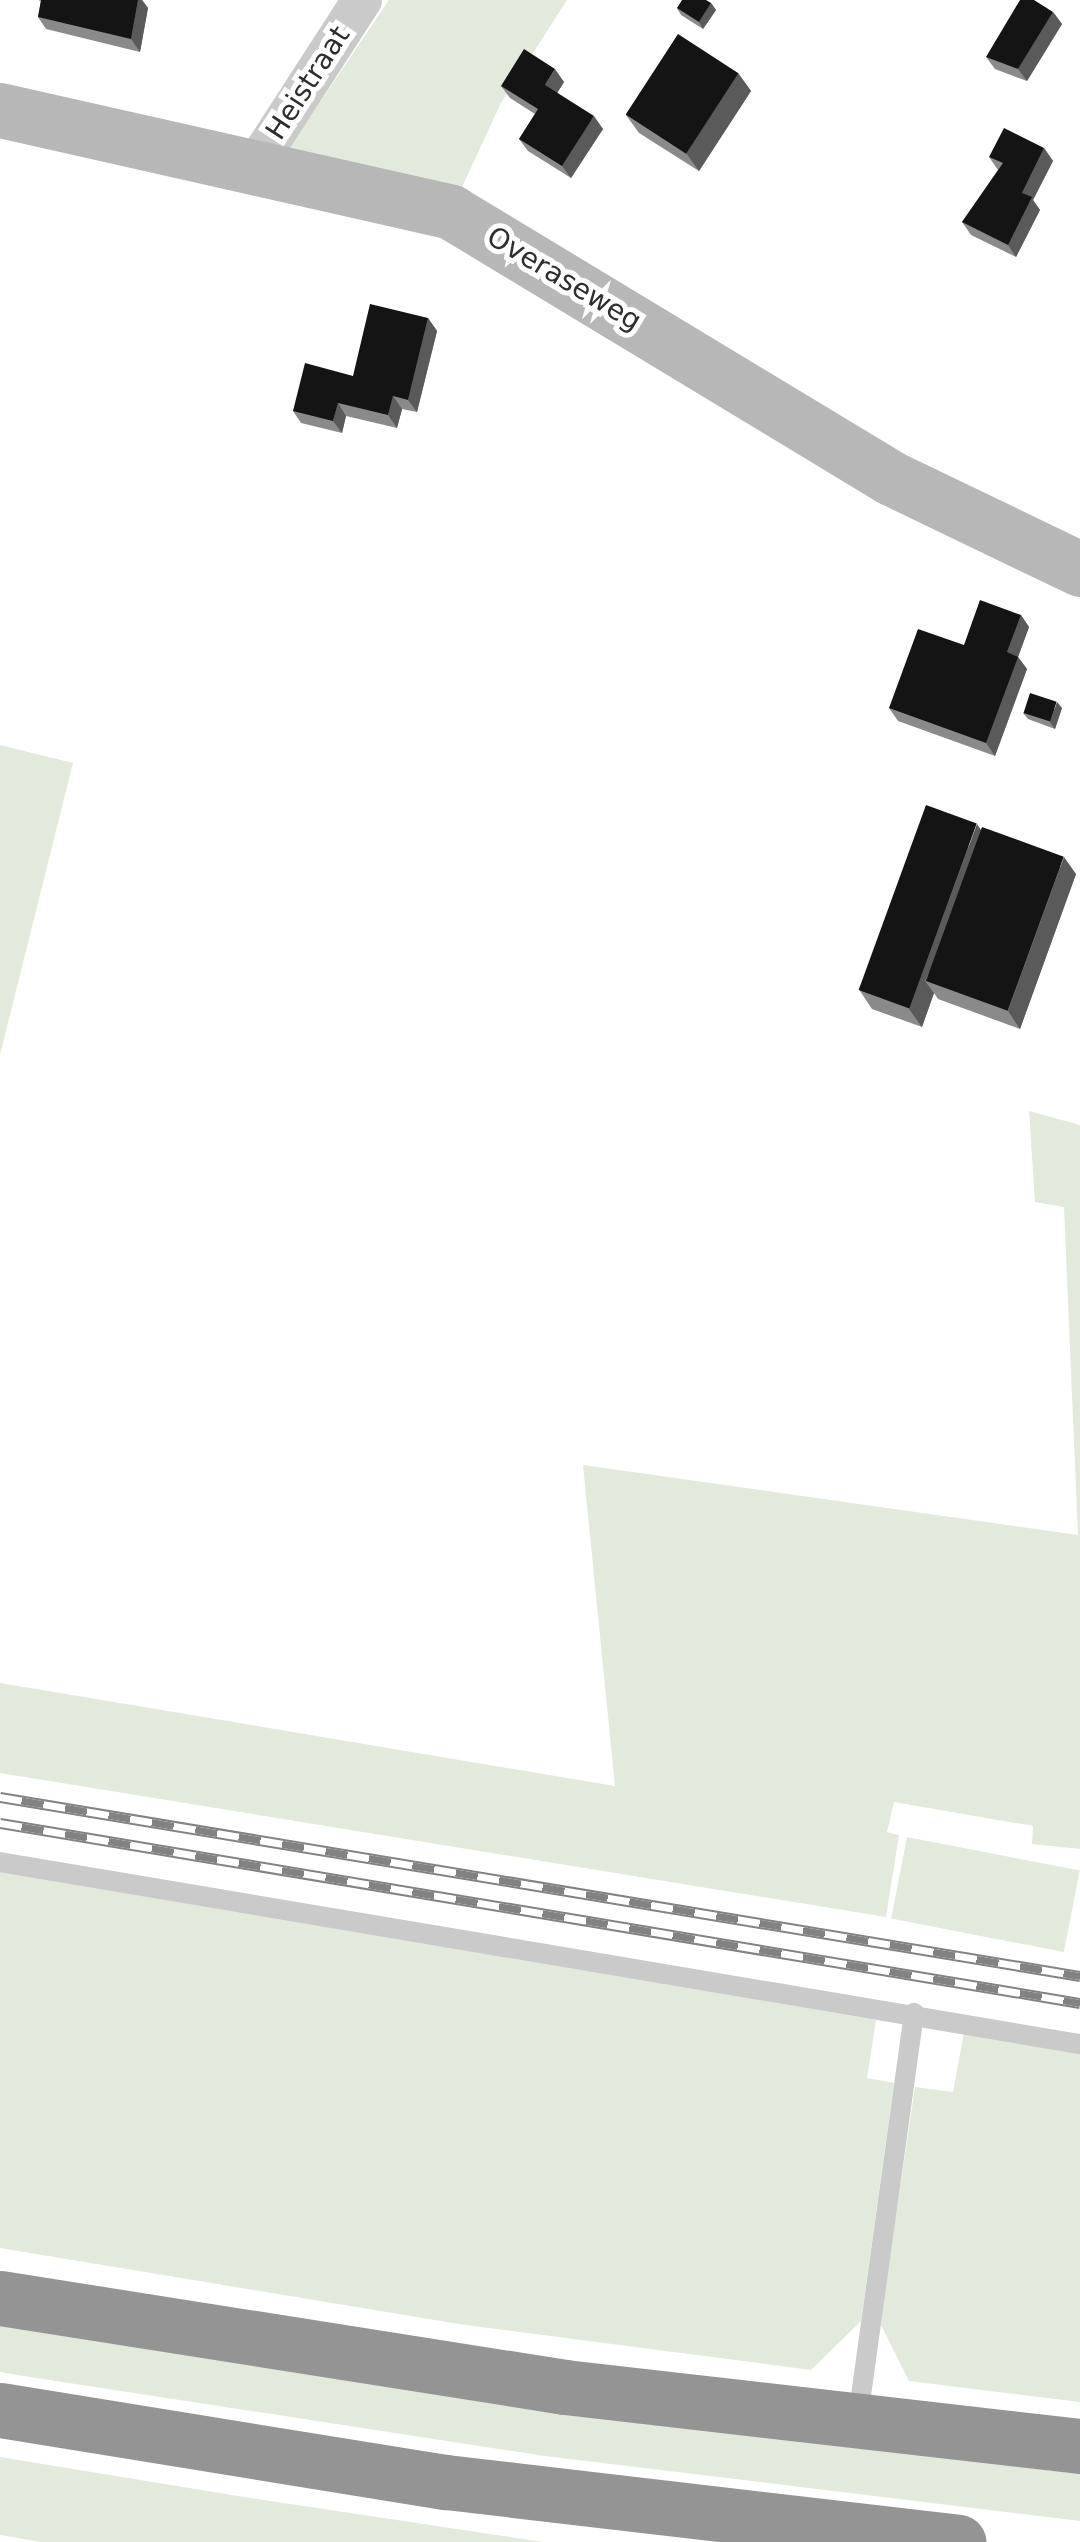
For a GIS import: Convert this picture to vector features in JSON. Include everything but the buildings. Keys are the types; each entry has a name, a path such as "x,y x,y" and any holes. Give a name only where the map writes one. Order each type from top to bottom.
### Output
{"highway":[{"path":"0,2298 565,2387 1080,2446"},
{"path":"0,2410 446,2482 959,2542"}],"street":[{"name":"Heistraat","path":"254,167 362,0"},
{"name":"Overaseweg","path":"0,110 451,212 891,478 1080,569"}],"lane":[{"path":"0,1862 1080,2044"},
{"path":"857,2421 914,2013"}],"shaded area":[{"path":"389,0 567,0 501,103 456,200 285,154"},
{"path":"0,745 73,763 0,1055"},
{"path":"1029,1111 1080,1125 1080,1849 1032,1844 1033,1826 894,1802 887,1832 899,1835 886,1917 0,1773 0,1683 615,1786 583,1465 1078,1535 1064,1207 1035,1202"},
{"path":"907,1837 1080,1871 1064,1952 891,1918"},
{"path":"0,1871 876,2020 867,2078 894,2083 861,2321 811,2370 459,2324 0,2248"},
{"path":"964,2032 1080,2052 1080,2402 909,2381 880,2323 915,2087 953,2092"},
{"path":"0,2325 551,2410 1080,2474 1080,2521 545,2456 0,2372"},
{"path":"0,2457 543,2542 41,2542 0,2535"}],"railway":[{"path":"0,1797 1080,1976"},
{"path":"0,1823 1080,2003"}]}
